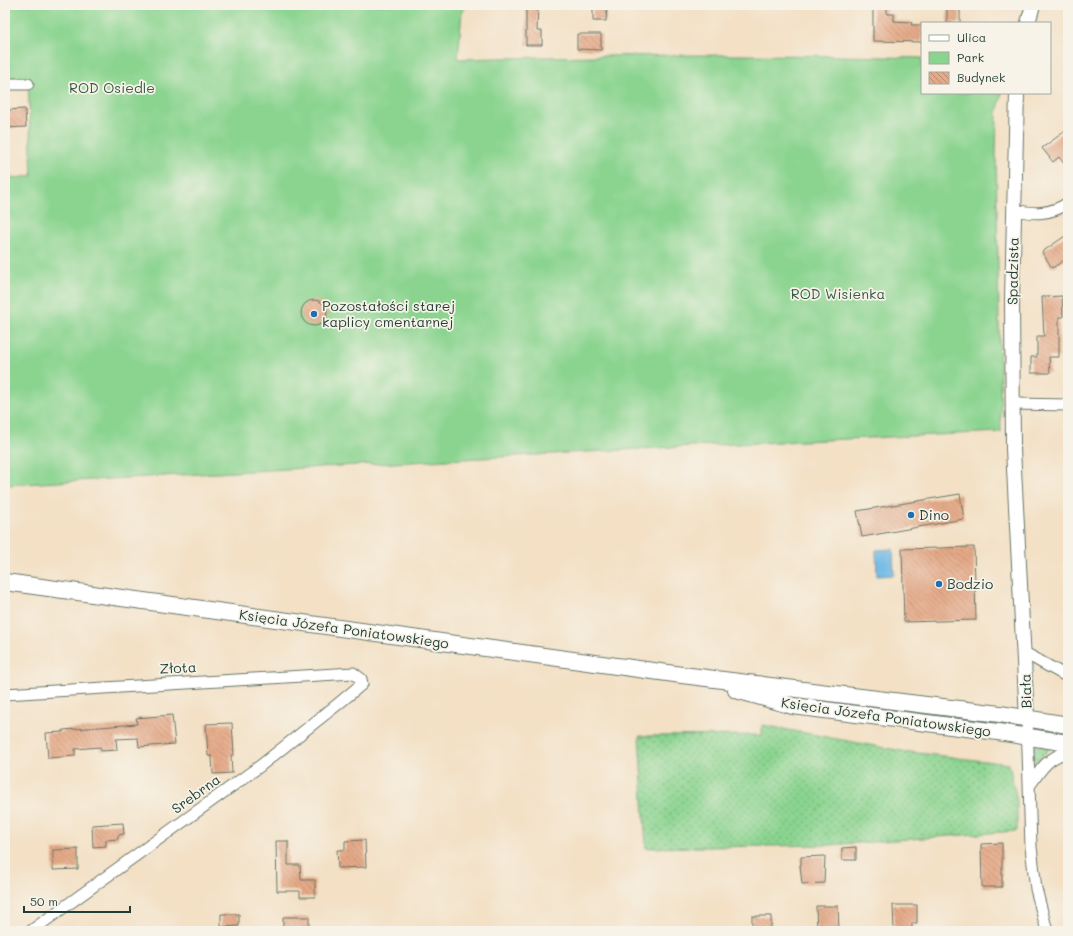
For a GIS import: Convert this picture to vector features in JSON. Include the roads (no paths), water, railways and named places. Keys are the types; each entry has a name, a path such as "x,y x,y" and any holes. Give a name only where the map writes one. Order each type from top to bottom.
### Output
{"main road":[{"name":"Księcia Józefa Poniatowskiego","path":"5,582 682,675 1027,719 1068,726"},
{"name":"Księcia Józefa Poniatowskiego","path":"682,675 793,706 1068,743"}],"street":[{"path":"1028,22 1033,5"},
{"path":"5,84 28,84"},
{"name":"Spadzista","path":"1013,449 1014,210 1017,94"},
{"path":"1014,210 1031,213 1049,212 1068,203"},
{"path":"1013,404 1068,405"},
{"name":"Biała","path":"1013,449 1017,546 1025,653 1032,861 1036,889 1047,931"},
{"path":"1025,653 1068,677"},
{"name":"Złota","path":"5,694 353,673"},
{"name":"Srebrna","path":"31,931 260,766 338,704 362,684 361,679 353,673"},
{"path":"1030,785 1051,758 1068,752"}],"water":[{"path":"893,549 894,575 877,576 876,550"}],"place":[{"name":"Pozostałości starej kaplicy cmentarnej","path":"314,314"},
{"name":"Dino","path":"911,515"},
{"name":"Bodzio","path":"939,584"}],"park label":[{"name":"ROD Osiedle","path":"112,88"},
{"name":"ROD Wisienka","path":"838,294"}]}
